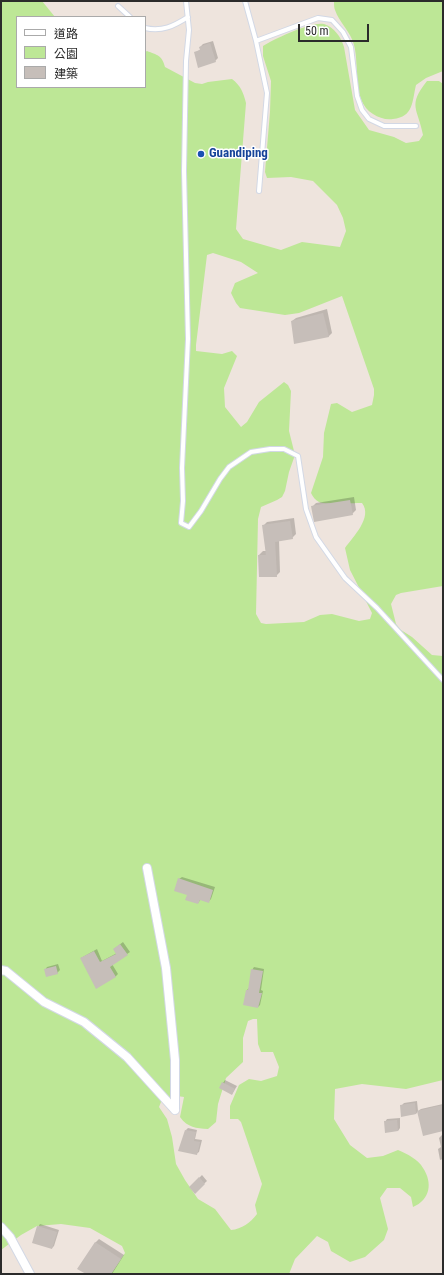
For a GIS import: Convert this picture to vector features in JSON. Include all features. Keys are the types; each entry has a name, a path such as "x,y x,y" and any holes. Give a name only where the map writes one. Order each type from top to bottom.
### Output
{"street":[{"path":"1,970 6,971 44,1002 84,1022 127,1057 175,1110 175,1060 166,968 147,868"},
{"path":"1,1227 10,1237 30,1274"}],"lane":[{"path":"186,1 189,30 186,61 184,171 188,339 181,523 189,527 229,467 251,452 284,448 298,456 306,509 316,537 345,578 377,608 443,680"},
{"path":"245,1 256,41 267,93 259,191"},
{"path":"118,6 129,16"},
{"path":"146,28 154,30 176,25 188,17"},
{"path":"256,41 318,18 332,20 343,32 351,47 357,96 362,110 369,119 384,126 416,126"}],"green space":[{"path":"1,1 42,1 54,16 16,16 16,88 146,88 147,51 161,58 165,67 195,83 202,84 232,79 238,84 246,103 236,229 243,239 281,250 302,242 340,247 346,231 343,218 337,205 313,181 291,177 267,178 265,172 271,81 263,56 263,46 284,35 311,25 328,25 339,36 343,43 355,110 369,130 394,137 406,143 419,141 423,135 416,107 417,96 427,81 439,81 443,84 443,586 401,593 396,595 391,604 396,624 401,630 412,637 432,655 443,656 443,1080 406,1089 362,1084 335,1089 334,1119 350,1145 367,1158 383,1156 398,1150 415,1159 421,1165 426,1174 429,1185 428,1190 423,1200 413,1207 411,1197 400,1188 387,1188 380,1198 388,1229 384,1240 365,1257 350,1262 331,1251 328,1242 317,1236 295,1259 289,1274 111,1274 125,1253 122,1246 90,1228 61,1224 37,1226 21,1235 1,1250","holes":["213,253 241,262 258,273 235,283 231,293 240,308 285,315 299,313 342,296 374,389 374,395 372,405 352,412 337,403 331,404 324,433 323,457 311,493 316,500 322,503 362,503 365,509 364,520 361,527 345,548 350,570 372,613 370,619 359,621 332,614 320,615 304,622 266,624 261,623 256,614 258,519 261,507 282,497 295,455 289,431 291,391 288,385 284,382 259,402 247,422 241,427 225,407 224,388 237,356 232,351 222,354 196,351 207,255","257,1019 258,1044 261,1052 273,1052 279,1067 277,1076 261,1081 249,1079 239,1085 230,1106 230,1119 238,1119 241,1122 262,1184 255,1205 257,1214 246,1225 231,1230 215,1209 198,1199 185,1180 176,1164 172,1137 167,1119 159,1107 161,1102 177,1096 184,1097 180,1117 183,1121 196,1128 208,1129 216,1122 218,1104 226,1078 243,1062 243,1038 248,1021"]},
{"path":"334,1 443,1 443,71 426,78 416,85 411,107 405,115 400,118 380,118 366,108 359,92 354,45 334,8"}],"building":[{"path":"210,43 216,62 198,68 194,52 200,50 199,47"},
{"path":"323,313 329,337 294,344 291,321"},
{"path":"350,500 353,515 314,522 311,506"},
{"path":"290,521 293,539 275,542 277,577 259,577 258,555 266,555 262,525"},
{"path":"178,878 213,890 209,903 200,900 198,904 185,900 187,895 174,891"},
{"path":"120,944 128,955 110,967 116,977 96,989 80,958 94,951 100,962 116,954 113,949"},
{"path":"56,966 58,974 46,977 44,969"},
{"path":"251,969 263,971 259,993 262,993 258,1008 243,1005 246,990 248,990"},
{"path":"222,1082 235,1089 232,1095 219,1088"},
{"path":"415,1103 416,1114 401,1117 400,1105"},
{"path":"443,1105 443,1131 423,1136 417,1111"},
{"path":"397,1120 398,1131 385,1133 384,1121"},
{"path":"185,1130 196,1132 194,1141 200,1142 197,1155 178,1151"},
{"path":"199,1177 205,1184 195,1194 189,1187"},
{"path":"37,1226 57,1232 52,1249 32,1243"},
{"path":"95,1242 121,1259 111,1274 86,1274 77,1269"}],"place":[{"name":"Guandiping","path":"201,154"}]}
